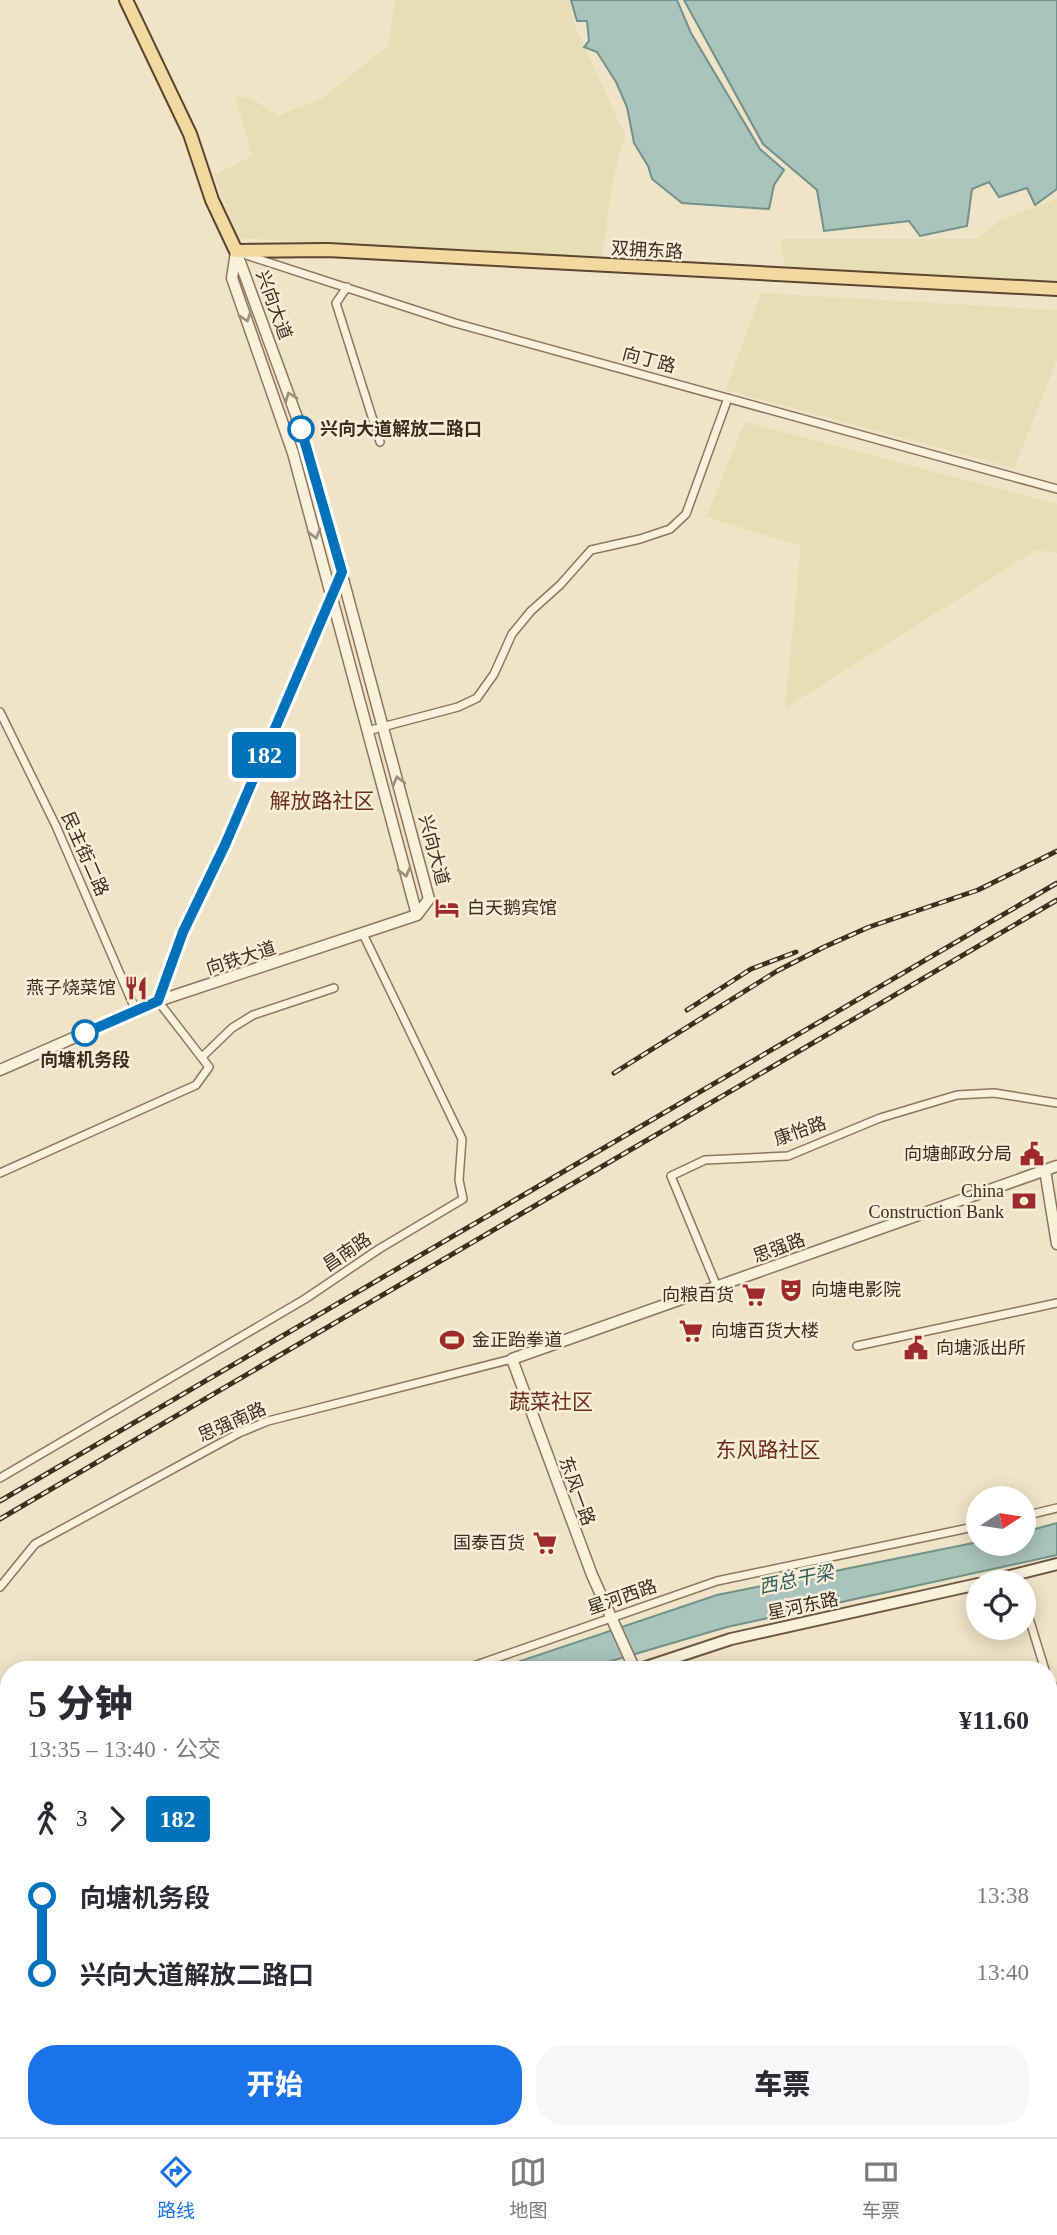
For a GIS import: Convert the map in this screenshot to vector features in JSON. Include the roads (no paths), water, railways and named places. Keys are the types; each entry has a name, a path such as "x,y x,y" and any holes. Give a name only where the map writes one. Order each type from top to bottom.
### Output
{"main road":[{"name":"兴向大道","path":"126,0 190,134 212,200 236,251"},
{"name":"双拥东路","path":"236,251 328,250 1057,289"},
{"path":"1036,1571 1057,1564"},
{"name":"星河东路","path":"664,1661 731,1639 966,1587"}],"street":[{"name":"向丁路","path":"236,251 456,323 1057,489"},
{"name":"兴向大道","path":"236,251 307,445 342,572 429,898 417,915"},
{"name":"兴向大道","path":"236,251 232,278 293,453 417,915"},
{"path":"347,287 336,303 380,442"},
{"path":"367,731 458,707 477,698 494,674 512,634 591,550 670,529 686,514 728,398"},
{"path":"0,1173 196,1085 209,1067 158,1001 183,932 225,845 342,572"},
{"name":"民主街二路","path":"0,712 56,826 136,1011"},
{"name":"向铁大道","path":"0,1070 158,1001 417,915"},
{"name":"昌南路","path":"0,1478 305,1299 379,1249 463,1199 459,1180 462,1139 363,934"},
{"path":"203,1056 232,1028 253,1015 334,988"},
{"name":"康怡路","path":"717,1287 671,1176 705,1160 788,1156 880,1118 957,1096 994,1093 1057,1103"},
{"name":"思强路","path":"512,1359 1057,1166"},
{"path":"1045,1170 1057,1244"},
{"path":"857,1346 1057,1303"},
{"name":"思强南路","path":"0,1587 35,1544 239,1433 268,1421 512,1359"},
{"name":"东风一路","path":"512,1359 610,1617 619,1631 630,1661"},
{"path":"1036,1513 1057,1508"},
{"name":"星河西路","path":"487,1661 717,1581 966,1529"},
{"path":"1036,1640 1042,1661"}],"water":[{"path":"571,0 677,0 691,33 760,149 784,170 774,185 769,209 682,203 652,179 648,166 634,143 627,107 616,82 597,52 584,47 589,41 587,21 577,21"},
{"path":"684,0 1057,0 1057,189 1035,205 1027,188 999,197 989,182 972,189 967,226 920,236 909,221 824,231 817,190 763,144"},
{"name":"西总干梁","path":"1057,1523 1057,1555 988,1570 966,1570 966,1575 727,1627 611,1661 521,1661 717,1595 966,1544 966,1556 1036,1556 1036,1529"}],"railway":[{"path":"614,1073 777,971 824,947 869,927 978,890 1057,851"},
{"path":"0,1501 1057,883"},
{"path":"0,1519 1057,900"},
{"path":"687,1010 751,969 796,952"}],"place":[{"name":"兴向大道解放二路口","path":"301,429"},
{"name":"白天鹅宾馆","path":"447,908"},
{"name":"燕子烧菜馆","path":"136,988"},
{"name":"向塘机务段","path":"85,1033"},
{"name":"向塘邮政分局","path":"1032,1154"},
{"name":"China Construction Bank","path":"1024,1201"},
{"name":"向塘电影院","path":"791,1290"},
{"name":"向粮百货","path":"754,1295"},
{"name":"向塘百货大楼","path":"691,1331"},
{"name":"金正跆拳道","path":"452,1340"},
{"name":"向塘派出所","path":"916,1348"},
{"name":"国泰百货","path":"545,1543"}],"district":[{"name":"解放路社区","path":"322,801"},
{"name":"蔬菜社区","path":"551,1402"},
{"name":"东风路社区","path":"768,1450"}]}
